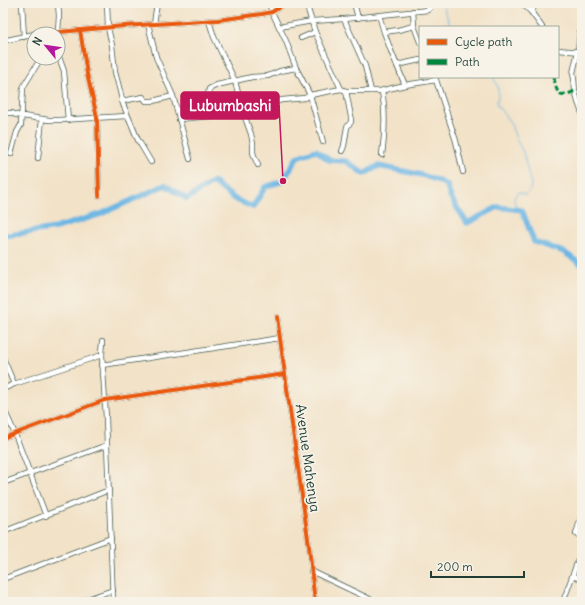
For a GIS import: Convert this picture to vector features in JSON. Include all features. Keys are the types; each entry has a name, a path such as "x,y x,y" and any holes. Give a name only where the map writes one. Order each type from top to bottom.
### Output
{"street":[{"path":"3,41 24,37 22,3"},
{"path":"58,26 58,3 66,3"},
{"path":"107,3 108,28 112,45 115,72 122,101 138,140 151,162"},
{"path":"154,24 157,3"},
{"path":"269,3 296,68 310,95 323,142"},
{"path":"66,31 148,24 209,21 272,12 286,3"},
{"path":"306,3 315,32 344,90 351,118 351,122 347,127 342,151"},
{"path":"354,3 358,18"},
{"path":"279,27 312,21 358,18 413,12 415,10 428,10 430,8 429,3"},
{"path":"522,3 532,13 541,26"},
{"path":"532,13 535,3"},
{"path":"413,12 414,26 419,39"},
{"path":"582,13 580,52 573,73 575,91 582,113"},
{"path":"379,15 384,32 405,85"},
{"path":"344,19 365,66 371,91"},
{"path":"209,21 214,37 235,81 242,109 251,134 254,156 258,165"},
{"path":"148,24 156,57 173,96 190,159"},
{"path":"384,32 414,26"},
{"path":"80,30 87,74 97,117 99,196"},
{"path":"301,38 315,32"},
{"path":"559,50 580,52"},
{"path":"397,66 419,60"},
{"path":"11,154 17,132 21,125 23,88 36,66"},
{"path":"62,66 64,71 68,120"},
{"path":"212,116 208,95 209,89 217,85 255,76 268,76 280,71 296,68"},
{"path":"179,119 212,116 282,100 305,98 310,95 344,90 382,90 436,79 456,141 463,172"},
{"path":"382,90 385,131 382,155"},
{"path":"122,101 143,97 146,101 153,101 173,96"},
{"path":"3,113 49,120 128,116"},
{"path":"38,158 42,119"},
{"name":"Avenue Mahenya","path":"277,317 309,546 315,602"},
{"path":"102,365 280,338"},
{"path":"103,340 102,365 108,445 113,602"},
{"path":"3,390 14,384 102,355"},
{"path":"3,358 14,384"},
{"path":"3,438 105,400 285,374"},
{"path":"3,407 15,434 46,516"},
{"path":"3,483 108,445"},
{"path":"3,532 109,490"},
{"path":"582,514 576,534 582,536"},
{"path":"3,579 111,538"},
{"path":"563,602 582,549"},
{"path":"311,571 376,602"},
{"path":"572,576 582,579"},
{"path":"79,602 113,590"}],"waterway":[{"path":"444,3 444,9 451,26"},
{"path":"494,78 498,90 496,104 510,122 523,152 531,184 530,190 525,195 520,192 517,193 514,199 515,205 513,209"},
{"path":"3,236 56,228 101,214 165,185 187,199 213,182 236,200 253,207 265,187 283,181 297,157 316,150 329,160 346,161 364,174 378,166 422,175 447,185 452,200 467,223 498,207 522,210 534,242 564,252 582,265"}],"marked path":[{"path":"554,78 558,92 566,94 575,91"}],"cycle path":[{"path":"66,31 218,20 272,12 286,3"},
{"path":"80,30 87,74 97,117 99,196"},
{"path":"277,317 309,546 315,602"},
{"path":"3,438 105,400 285,374"}],"place":[{"name":"Lubumbashi","path":"283,181"}]}
